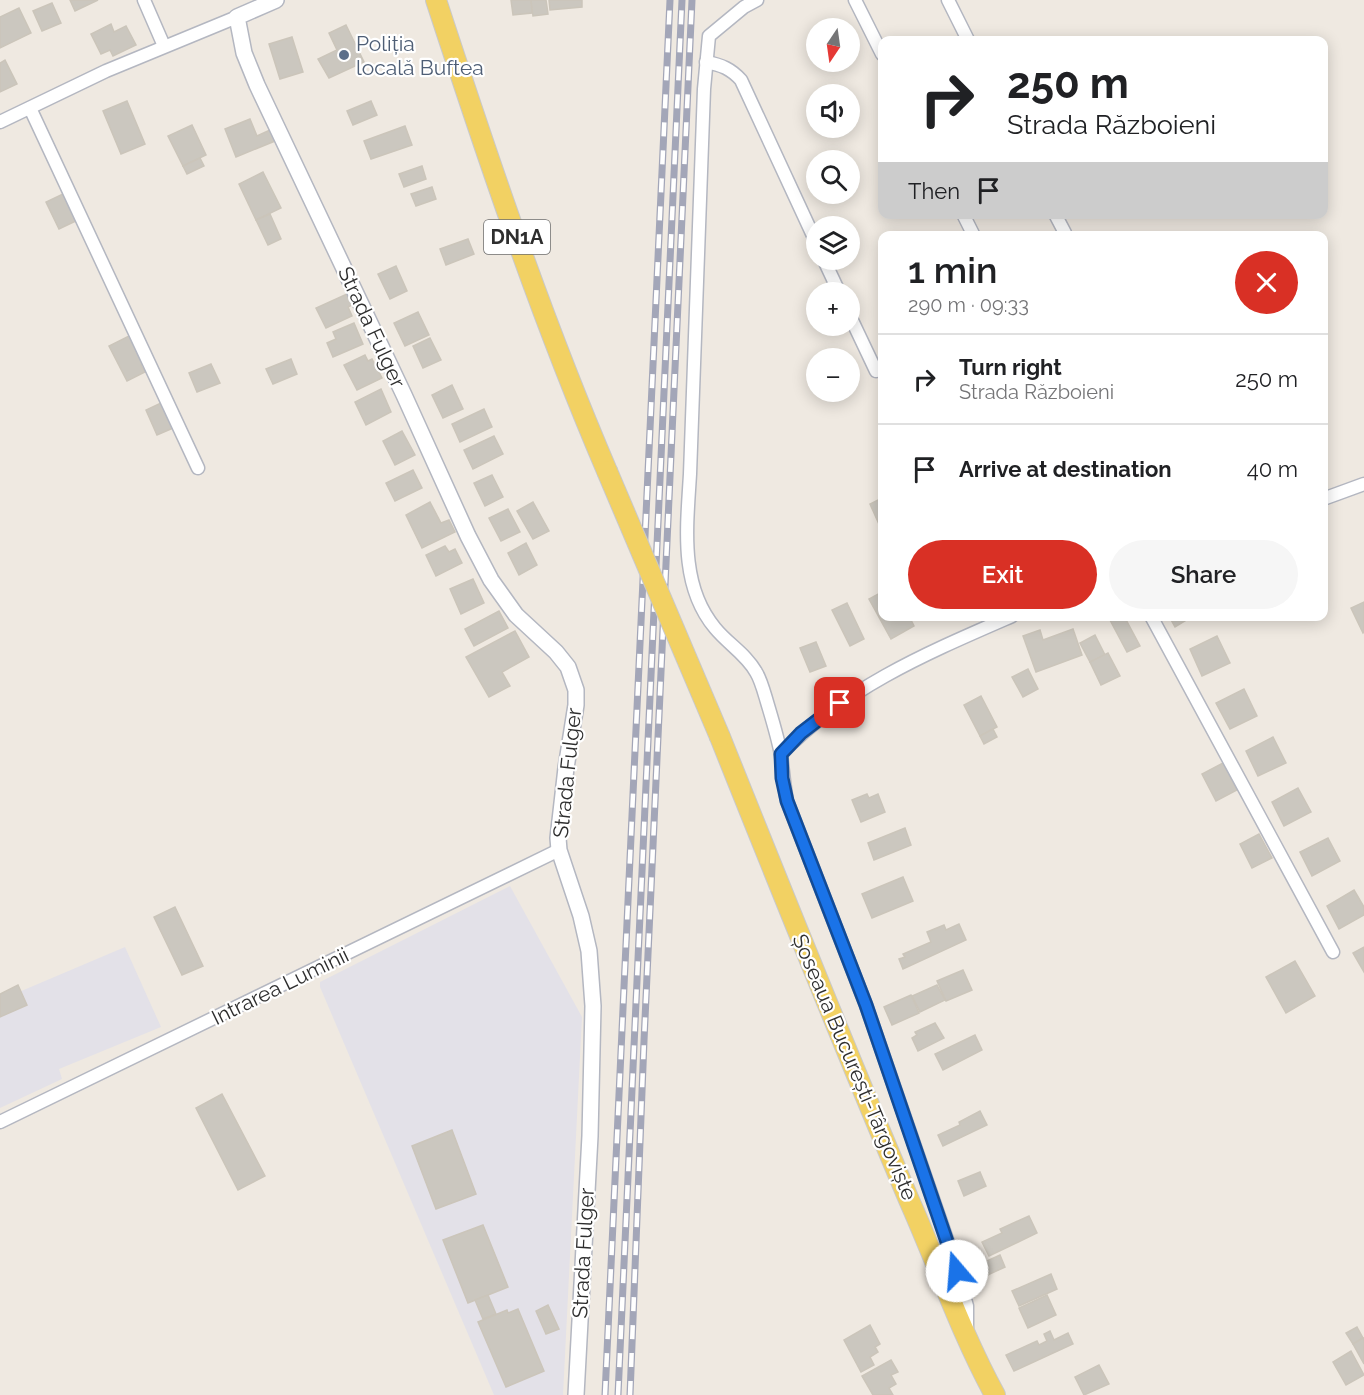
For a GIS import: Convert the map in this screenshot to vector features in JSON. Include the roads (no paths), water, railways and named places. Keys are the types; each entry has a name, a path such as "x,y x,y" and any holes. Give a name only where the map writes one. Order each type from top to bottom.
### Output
{"main road":[{"name":"Șoseaua București-Târgoviște","path":"436,0 482,141 580,406 720,737 855,1073 926,1237 967,1340 995,1395"}],"street":[{"path":"144,0 164,46"},
{"path":"0,122 106,71 276,0"},
{"path":"757,0 744,7 709,36 704,89 686,529 688,558 698,599 705,613 716,629 744,655 757,673 781,754 782,778 787,801 866,1005 951,1254 967,1306 967,1340"},
{"path":"855,0 878,46"},
{"path":"948,0 966,36"},
{"name":"Strada Fulger","path":"237,17 244,53 257,85 468,536 491,580 516,615 556,652 568,667 576,690 576,705 558,826 559,850 581,916 589,951 593,1006 590,1136 576,1395"},
{"path":"706,62 720,64 732,70 741,80 806,220"},
{"path":"30,108 198,468"},
{"path":"859,336 876,371"},
{"path":"1328,497 1364,484"},
{"path":"781,754 801,733 826,713 882,676 1001,621"},
{"path":"1154,621 1333,952"},
{"name":"Intrarea Luminii","path":"0,1122 559,850"}],"railway":[{"path":"605,1395 670,0"},
{"path":"618,1395 682,0"},
{"path":"630,1395 692,0"}],"place":[{"name":"Poliția locală Buftea","path":"344,55"}]}
